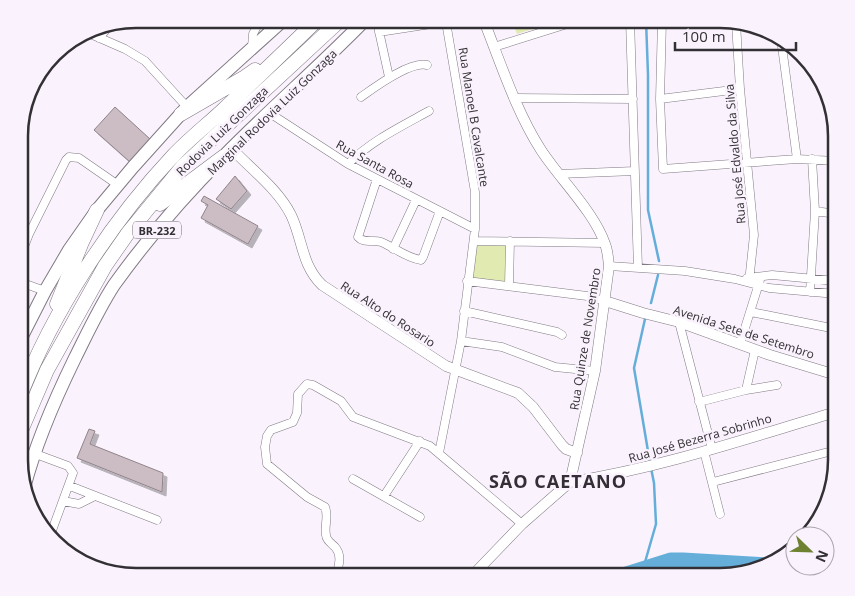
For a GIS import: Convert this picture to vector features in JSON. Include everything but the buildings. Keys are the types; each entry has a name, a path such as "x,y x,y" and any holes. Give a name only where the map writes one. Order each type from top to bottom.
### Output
{"highway":[{"path":"184,111 245,77 307,28"},
{"name":"Rodovia Luiz Gonzaga","path":"28,379 65,303 109,234 173,156 308,28"},
{"name":"Rodovia Luiz Gonzaga","path":"28,414 46,370 105,266 128,233 183,166 332,28"},
{"path":"83,304 156,207 227,153"},
{"path":"28,374 39,342 97,210"}],"main road":[{"path":"28,325 69,250 97,210 184,111 274,28"},
{"name":"Marginal Rodovia Luiz Gonzaga","path":"28,470 33,453 56,396 87,333 113,287 171,214 227,153 357,28"}],"street":[{"path":"252,48 253,34 256,28"},
{"path":"378,28 389,77"},
{"path":"379,32 405,28"},
{"name":"Rua Manoel B Cavalcante","path":"439,453 461,341 467,280 475,229 475,192 446,28"},
{"name":"Rua Quinze de Novembro","path":"487,28 515,98 540,149 595,223 605,242 609,266 595,371 570,482"},
{"path":"494,47 555,28"},
{"path":"630,28 638,268"},
{"path":"662,28 660,99 664,169 797,159 827,160"},
{"name":"Rua José Edvaldo da Silva","path":"736,29 746,163 754,235 750,280"},
{"path":"99,38 104,32"},
{"path":"95,36 125,49 145,61 184,111"},
{"path":"783,49 797,159"},
{"path":"361,97 389,77 420,64 427,65"},
{"path":"660,99 740,89"},
{"path":"515,98 633,99"},
{"path":"348,164 360,151 373,142 429,111"},
{"name":"Rua Santa Rosa","path":"268,112 348,164 475,229"},
{"name":"Rua Alto do Rosario","path":"227,153 285,204 296,227 308,267 314,277 329,290 437,361 518,393 533,407 562,445 566,449 577,453"},
{"path":"28,239 41,209 69,157 79,158 118,185"},
{"path":"810,292 814,211 812,159"},
{"path":"559,174 635,171"},
{"path":"377,179 358,237 362,240 380,242 421,260 440,212"},
{"path":"393,249 416,200"},
{"path":"814,211 827,213"},
{"path":"474,240 605,242"},
{"path":"508,286 510,240"},
{"path":"609,266 685,271 750,280 772,275 827,279"},
{"path":"740,344 761,276"},
{"path":"467,280 587,296 605,301"},
{"path":"750,280 769,288 827,293"},
{"path":"28,285 45,292"},
{"name":"Avenida Sete de Setembro","path":"605,301 679,322 756,350 827,372"},
{"path":"464,311 557,332 562,335"},
{"path":"751,312 827,327"},
{"path":"679,322 699,402 712,482 720,514"},
{"path":"461,341 502,347 555,367 595,371"},
{"path":"746,390 756,350"},
{"path":"338,568 340,556 326,538 327,518 325,507 307,497 271,469 265,460 265,447 269,433 271,430 293,422 296,417 298,394 307,384 319,388 341,401 353,417 420,441 439,453 522,524"},
{"path":"699,402 746,390 777,385"},
{"name":"Rua José Bezerra Sobrinho","path":"570,482 605,477 666,462 827,415"},
{"path":"384,496 420,441"},
{"path":"712,482 827,452"},
{"path":"33,453 72,469 70,486 53,529"},
{"path":"353,479 420,517"},
{"path":"480,568 522,524 570,482"},
{"path":"70,486 157,520"},
{"path":"63,501 79,504 95,496"}],"green space":[{"path":"515,28 535,28 517,34"},
{"path":"475,242 507,243 506,284 470,279"}],"waterway":[{"path":"646,28 648,210 659,261"},
{"path":"651,303 658,275"},
{"path":"645,319 634,368 650,463"},
{"path":"643,568 656,524 654,483 651,468"},
{"path":"646,568 671,560 750,564"}],"district":[{"name":"SÃO CAETANO","path":"558,481"}]}
